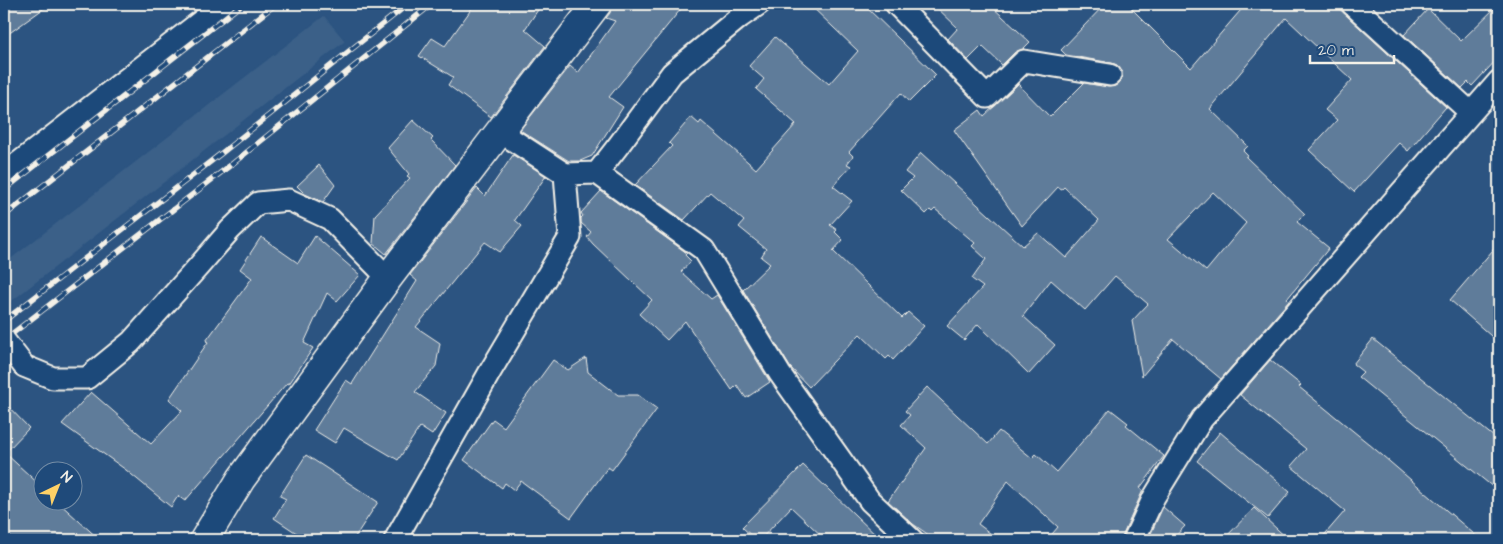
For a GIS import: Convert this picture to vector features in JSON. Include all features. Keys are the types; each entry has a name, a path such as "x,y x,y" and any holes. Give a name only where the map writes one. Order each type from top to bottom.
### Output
{"street":[{"path":"4,174 223,4"},
{"path":"204,540 241,478 388,278 597,4"},
{"path":"597,173 672,73 740,17 760,4"},
{"path":"896,4 987,96 1024,61 1110,74"},
{"path":"1352,4 1471,113"},
{"path":"1134,540 1154,497 1202,419 1499,82"},
{"path":"499,131 566,174 597,173 704,250 780,374 870,501 912,540"},
{"path":"396,540 491,370 570,238 566,174"},
{"path":"4,340 24,366 54,378 87,378 131,342 230,230 258,204 289,200 330,219 388,278"}],"shaded area":[{"path":"324,16 345,41 4,307 4,264"}],"building":[{"path":"4,4 50,4 4,37"},
{"path":"475,4 542,4 525,29 545,46 491,117 448,85 453,77 419,56 432,38 445,46"},
{"path":"612,4 685,4 609,97 623,107 592,156 580,161 569,161 520,130 570,66 578,73 615,21 606,18 610,13"},
{"path":"809,4 863,4 936,75 909,102 901,93 849,152 853,156 847,164 851,166 833,186 852,201 830,225 837,230 835,232 843,240 833,251 902,318 908,312 924,326 893,360 889,356 886,359 860,334 809,387 790,367 743,290 770,264 761,257 766,249 739,227 744,221 710,192 684,220 635,185 672,146 669,143 691,117 699,124 701,121 756,169 796,124 756,89 764,79 749,66 775,37 829,84 858,51"},
{"path":"933,4 989,4 1030,42 1023,49 1015,52 1002,65 982,46 968,60 948,39 958,28"},
{"path":"1105,4 1127,4 1191,68 1246,4 1334,4 1446,107 1408,151 1399,143 1354,192 1309,150 1337,120 1325,110 1352,80 1286,18 1210,109 1248,146 1243,151 1248,156 1246,157 1305,214 1297,222 1329,248 1287,299 1289,301 1221,379 1173,339 1142,376 1132,321 1148,304 1115,276 1085,310 1051,280 1023,316 1055,345 1029,374 978,324 964,340 947,326 983,287 972,279 986,259 972,246 975,243 935,209 932,212 930,210 926,214 901,190 913,178 905,172 921,153 1023,246 1038,233 1066,258 1099,220 1064,187 1062,189 1058,187 1022,226 954,130 980,110 984,116 1018,84 1050,117 1084,83 1108,87 1119,83 1122,71 1117,65 1066,55 1061,50","holes":["1213,192 1246,223 1206,271 1168,239"]},
{"path":"1499,4 1499,57 1472,86 1468,82 1462,88 1404,35 1428,9 1461,41"},
{"path":"413,120 433,138 431,140 455,165 386,254 373,243 375,215 410,178 407,176 409,174 388,148"},
{"path":"513,155 546,176 515,220 522,226 500,252 485,242 416,327 440,343 436,366 415,392 446,413 432,435 420,427 398,460 344,428 335,443 314,430 346,380 352,384 417,281 410,275 477,188 485,196"},
{"path":"319,165 335,185 323,202 305,194 297,186"},
{"path":"601,191 687,253 685,255 691,261 681,272 711,299 717,295 770,382 746,398 737,385 732,390 685,321 667,340 639,314 652,300 593,244 587,237 591,232 581,223 583,216 581,213"},
{"path":"315,236 360,275 337,301 327,293 304,343 313,348 289,384 287,383 185,501 178,496 171,507 126,470 62,424 91,392 151,444 182,411 169,399 208,342 206,341 252,278 240,269 261,237 298,263"},
{"path":"1499,243 1499,343 1450,300"},
{"path":"1373,339 1499,441 1499,492 1358,377 1363,372 1353,364"},
{"path":"586,358 588,372 618,395 638,395 657,409 612,470 608,467 571,518 521,481 514,490 505,483 502,488 464,460 493,419 504,427 553,360 568,370"},
{"path":"1270,360 1301,385 1299,387 1481,540 1320,540 1345,511 1291,466 1306,449 1240,395"},
{"path":"927,387 988,444 999,431 1032,458 1036,454 1056,472 1110,409 1128,423 1126,425 1164,456 1140,488 1143,490 1122,540 1047,540 1058,527 1008,481 978,524 999,540 936,540 913,524 888,501 926,448 901,425 910,415 905,411"},
{"path":"4,402 29,428 5,453 32,478 32,512 69,512 100,540 12,540 4,533"},
{"path":"1220,432 1290,492 1268,518 1197,461"},
{"path":"306,455 378,502 353,540 307,540 274,518 286,499 280,496"},
{"path":"803,465 881,540 826,540 791,507 760,540 756,540 742,527"},
{"path":"1163,507 1185,526 1172,540 1148,540"},
{"path":"1254,508 1289,540 1223,540"}],"railway":[{"path":"4,190 242,4"},
{"path":"4,216 276,4"},
{"path":"4,321 223,152 408,4"},
{"path":"4,340 232,164 432,4"}]}
